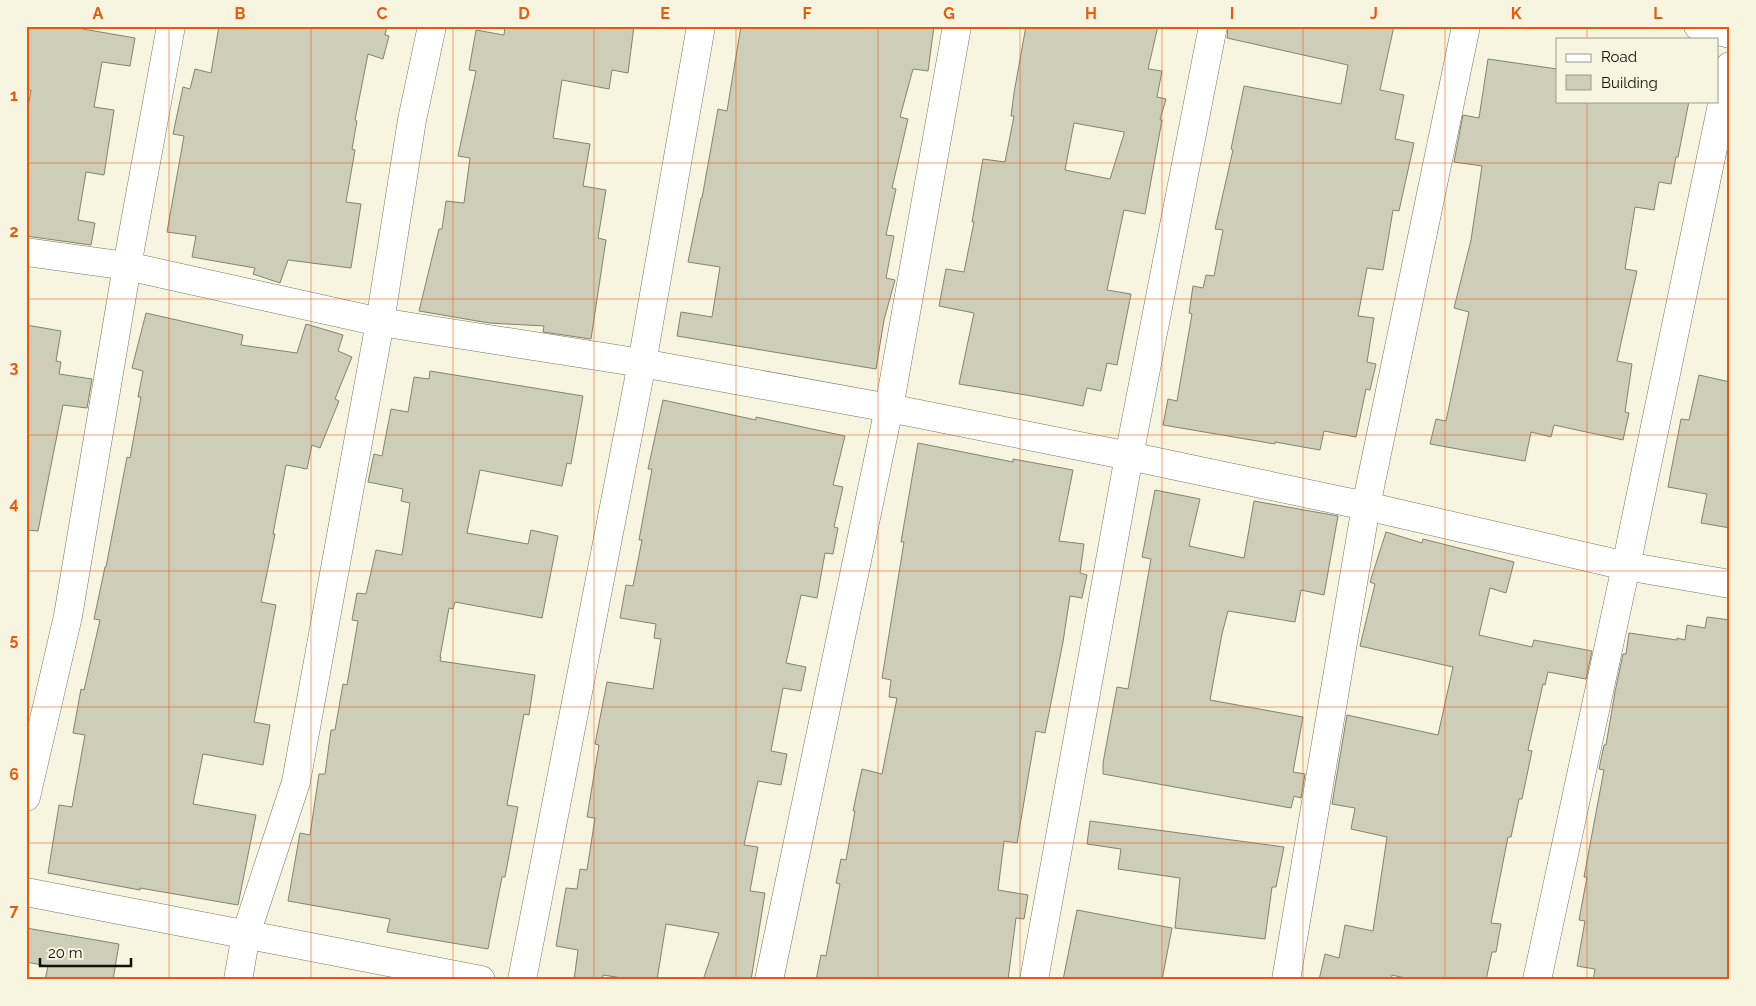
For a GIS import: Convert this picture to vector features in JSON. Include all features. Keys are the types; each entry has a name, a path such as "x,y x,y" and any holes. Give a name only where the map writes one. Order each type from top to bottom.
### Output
{"street":[{"path":"26,797 68,616 127,266 171,26"},
{"path":"238,980 246,934 296,782 380,322 412,120 432,26"},
{"path":"522,980 642,363 701,26"},
{"path":"768,980 889,408 956,26"},
{"path":"1034,980 1129,456 1213,26"},
{"path":"1286,980 1366,506 1466,26"},
{"path":"1698,26 1730,34"},
{"path":"1537,980 1626,566 1730,66"},
{"path":"26,252 127,266 380,322 642,363 889,408 1366,506 1626,566 1730,584"},
{"path":"26,892 481,980"}],"building":[{"path":"26,26 77,26 77,28 135,38 130,66 102,62 94,107 114,110 104,175 86,172 78,220 95,223 91,245 26,236 26,119 31,90 26,90"},
{"path":"219,26 387,26 385,35 389,36 383,59 368,54 355,120 357,121 352,149 355,150 346,202 361,204 351,268 288,260 280,283 253,274 255,268 192,257 196,236 167,232 184,136 173,134 183,87 190,89 195,69 211,73"},
{"path":"505,26 634,26 628,73 612,70 609,89 562,80 553,138 590,144 583,186 606,190 598,238 606,240 591,339 543,332 544,326 489,323 419,311 439,229 442,229 446,201 464,203 470,158 458,156 476,71 469,70 476,30 504,35"},
{"path":"741,26 934,26 928,71 913,69 900,117 908,119 892,188 896,189 886,235 894,236 886,278 895,280 884,320 876,369 677,336 681,312 712,317 720,267 688,262 718,109 727,111"},
{"path":"1026,26 1158,26 1148,69 1162,71 1157,97 1166,99 1160,120 1162,120 1145,214 1124,210 1107,290 1131,294 1117,365 1107,363 1101,391 1087,388 1083,406 959,384 974,313 939,306 946,269 964,272 974,222 972,222 983,159 1005,162 1014,116 1011,116","holes":["1074,123 1124,132 1110,179 1065,170"]},
{"path":"1228,26 1394,26 1380,90 1404,95 1395,139 1414,143 1399,211 1393,210 1383,270 1367,268 1358,316 1374,318 1367,362 1376,364 1370,390 1366,389 1356,437 1324,431 1320,450 1163,425 1168,399 1177,401 1192,314 1189,313 1193,286 1203,288 1206,275 1214,276 1223,230 1215,229 1233,150 1231,149 1244,86 1341,104 1348,65 1227,38"},
{"path":"1488,59 1556,69 1556,102 1689,102 1671,184 1659,182 1654,210 1635,207 1625,269 1637,271 1617,361 1632,364 1625,412 1629,413 1623,440 1554,425 1551,437 1531,432 1525,461 1430,444 1436,419 1446,421 1469,312 1454,308 1471,240 1482,166 1454,162 1463,115 1479,118"},
{"path":"146,313 243,335 241,345 297,353 306,324 343,335 338,351 352,357 335,399 339,401 320,448 312,445 307,469 286,465 273,534 275,534 261,602 276,605 254,722 270,725 263,765 203,754 193,804 256,815 238,905 48,873 59,805 72,807 85,735 73,733 81,689 84,690 100,620 94,619 127,457 130,458 141,397 138,397 143,371 132,368"},
{"path":"26,325 61,331 56,361 61,362 59,374 92,379 87,408 63,405 38,531 26,530"},
{"path":"430,371 583,396 571,464 567,463 562,486 480,470 467,533 528,544 531,530 558,536 542,618 455,602 453,609 449,608 440,657 440,661 535,675 529,715 524,714 507,805 518,807 505,877 502,877 488,949 387,932 390,919 288,901 300,833 310,835 319,774 325,774 331,730 335,730 343,684 347,685 358,621 352,620 357,593 366,594 376,550 402,555 410,503 401,501 403,489 368,482 374,454 382,456 391,409 408,412 414,377 429,379"},
{"path":"1699,375 1730,382 1730,528 1701,523 1707,494 1668,487 1681,419 1689,420"},
{"path":"663,400 756,420 756,417 845,436 833,485 843,487 834,527 838,528 833,554 825,553 817,598 801,595 786,663 806,667 801,691 783,688 771,751 787,754 781,785 758,781 744,845 758,847 750,891 765,893 751,980 703,980 719,933 666,924 657,980 635,980 603,975 602,980 574,980 578,950 556,946 566,888 577,889 580,869 587,870 595,818 587,817 599,745 595,744 607,682 653,689 661,639 654,638 656,624 620,618 626,585 633,586 642,540 639,540 652,469 648,469"},
{"path":"918,443 1013,462 1013,459 1073,470 1059,541 1084,544 1080,573 1087,575 1082,598 1070,596 1045,733 1036,731 1017,843 1004,841 998,890 1028,895 1024,919 1016,918 1008,980 816,980 821,955 826,956 840,884 836,883 841,859 846,860 855,811 853,811 862,769 882,774 897,698 889,697 891,680 882,678 904,542 901,542"},
{"path":"1155,490 1200,499 1189,546 1244,558 1254,501 1338,516 1324,595 1301,590 1295,622 1228,611 1210,700 1303,717 1293,772 1305,774 1301,798 1294,796 1291,808 1103,774 1103,763 1117,687 1128,689 1151,559 1142,557"},
{"path":"1386,532 1422,543 1423,539 1514,562 1506,593 1490,588 1479,635 1532,647 1534,640 1592,651 1586,679 1548,672 1545,685 1543,684 1528,750 1532,751 1522,799 1519,799 1511,837 1508,837 1491,923 1501,924 1496,952 1492,952 1486,980 1414,980 1392,975 1391,980 1319,980 1325,954 1339,958 1345,925 1373,931 1387,837 1351,829 1355,808 1332,804 1347,715 1438,735 1453,667 1360,646 1375,584 1370,582"},
{"path":"1707,617 1730,620 1730,980 1593,980 1595,969 1577,966 1585,921 1579,920 1587,877 1584,877 1604,770 1599,769 1604,745 1606,745 1615,692 1623,654 1626,654 1629,633 1685,640 1687,625 1705,628"},
{"path":"1090,821 1284,847 1276,887 1272,887 1265,939 1175,928 1180,878 1118,869 1121,849 1087,844"},
{"path":"1077,910 1172,928 1162,980 1063,980"},
{"path":"26,928 119,944 113,980 45,980 48,966 26,962"}]}
